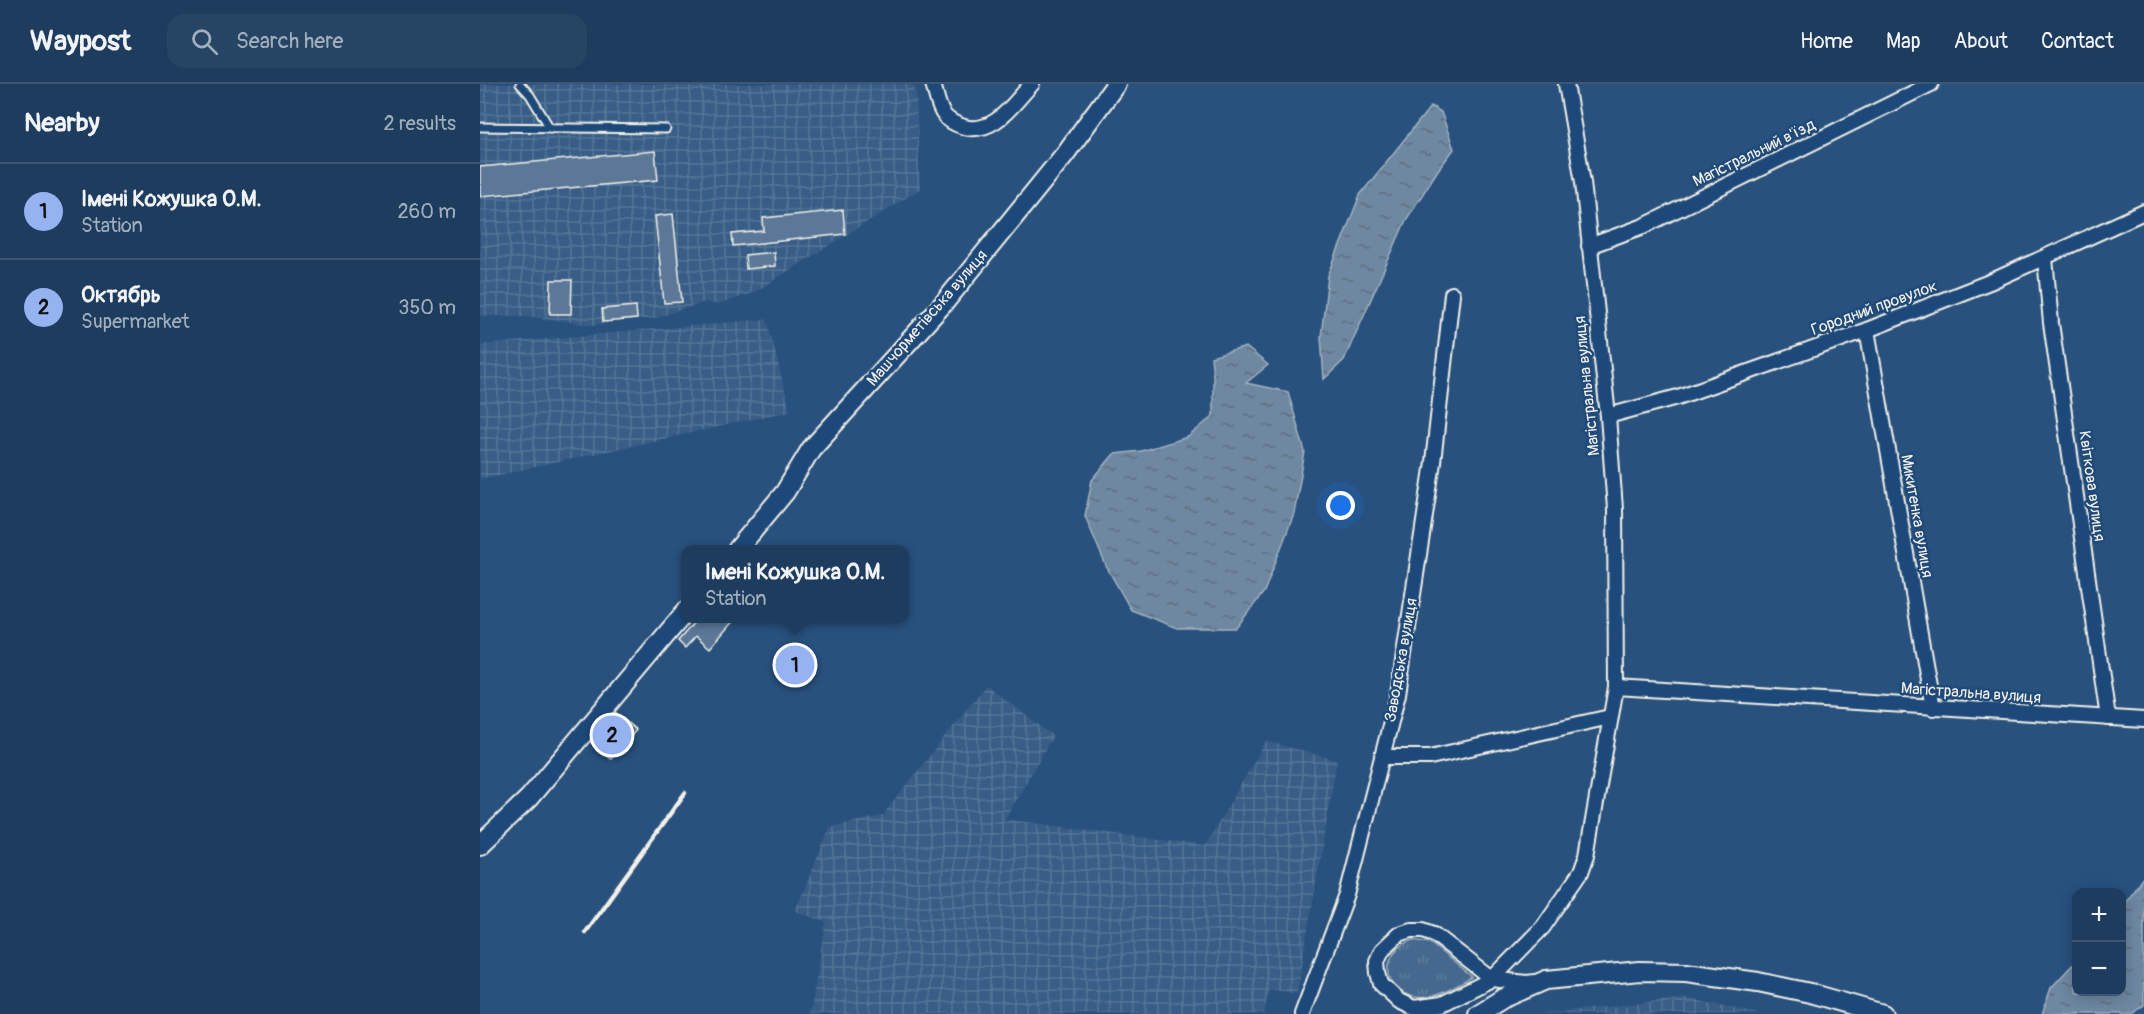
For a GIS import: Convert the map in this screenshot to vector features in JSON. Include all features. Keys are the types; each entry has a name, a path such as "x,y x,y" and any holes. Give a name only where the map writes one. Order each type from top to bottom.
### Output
{"street":[{"path":"933,84 944,115 958,125 974,129 987,127 999,118 1032,84"},
{"name":"Машчорметівська вулиця","path":"740,545 785,492 811,449 944,303 1065,154 1116,84"},
{"name":"Магістральна вулиця","path":"1492,979 1543,927 1581,872 1592,834 1616,687 1615,509 1608,416 1584,182 1566,84"},
{"name":"Магістральний в'їзд","path":"1589,246 1644,226 1931,84"},
{"name":"Городний провулок","path":"1608,416 1678,397 1867,330 1992,281 2144,212"},
{"name":"Квіткова вулиця","path":"2045,258 2051,323 2108,718"},
{"name":"Заводська вулиця","path":"1302,1014 1347,895 1398,694 1433,462 1452,294"},
{"name":"Микитенка вулиця","path":"1867,330 1933,708"},
{"path":"480,845 529,798 681,617"},
{"name":"Магістральна вулиця","path":"1616,687 2144,720"},
{"path":"1382,757 1430,757 1610,717"},
{"path":"1492,979 1442,1004 1414,1008 1399,1001 1381,984 1377,961 1389,941 1399,934 1411,930 1423,930 1434,934 1492,979 1526,983 1640,971 1686,972 1758,982 1810,993 1883,1014"},
{"path":"1478,1014 1502,999 1546,980"}],"lane":[{"path":"524,86 550,128"},
{"path":"480,128 666,129"}],"shaded area":[{"path":"480,84 913,84 916,92 920,189 755,292 717,305 705,302 656,318 592,325 528,316 480,316"},
{"path":"767,319 790,411 480,479 480,345"},
{"path":"986,685 1053,736 1005,819 1205,846 1266,741 1337,760 1297,994 1269,989 1264,1014 810,1014 826,922 795,911 830,827 882,816"},
{"path":"1686,998 1759,1014 1541,1014"}],"green space":[{"path":"1413,940 1430,943 1472,977 1445,992 1431,996 1416,997 1404,994 1391,980 1390,961 1402,945"}],"water":[{"path":"1431,106 1441,112 1454,149 1406,220 1344,360 1324,379 1321,337 1328,276 1360,195"},
{"path":"1246,347 1268,365 1246,383 1288,392 1305,452 1294,514 1264,592 1236,628 1177,628 1131,610 1106,566 1085,516 1092,480 1114,454 1141,451 1188,437 1213,416 1211,357"},
{"path":"2144,876 2144,1005 2131,1014 2042,1014 2051,988 2072,965 2072,996 2126,996 2126,900"}],"building":[{"path":"655,151 658,180 480,196 480,167"},
{"path":"843,210 845,234 733,246 732,234 764,231 763,218"},
{"path":"673,214 682,302 664,303 655,216"},
{"path":"774,252 775,266 746,269 745,255"},
{"path":"551,280 572,280 571,314 550,314"},
{"path":"636,306 637,319 603,322 602,309"},
{"path":"694,623 732,623 710,648 696,636 685,648 678,641"},
{"path":"614,711 636,730 611,759 588,740"}],"railway":[{"path":"585,932 685,793"}],"place":[{"name":"Імені Кожушка О.М.","path":"795,665"},
{"name":"Октябрь","path":"612,735"}]}
